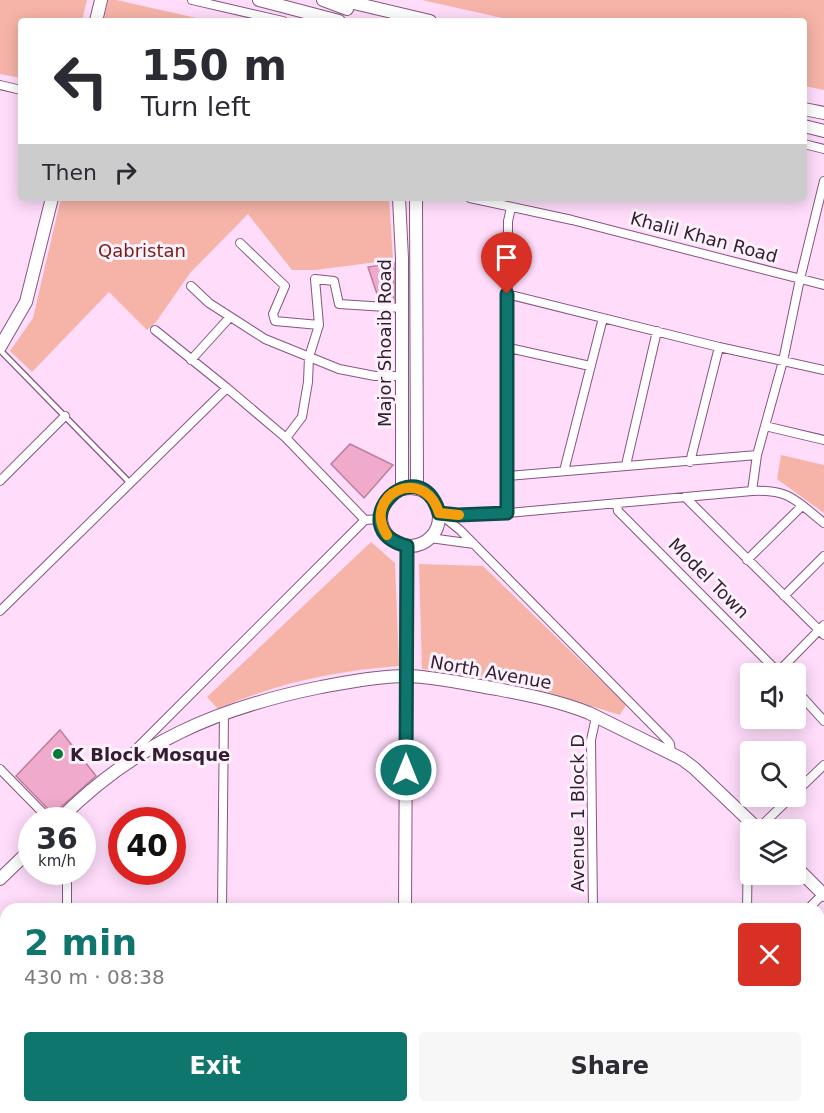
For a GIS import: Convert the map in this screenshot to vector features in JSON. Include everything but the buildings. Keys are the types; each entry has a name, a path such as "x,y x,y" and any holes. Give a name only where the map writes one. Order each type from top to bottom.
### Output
{"street":[{"path":"97,18 101,0"},
{"path":"192,0 270,18"},
{"path":"259,0 328,18"},
{"path":"323,0 342,8 381,18"},
{"path":"341,0 417,18"},
{"path":"0,85 18,89"},
{"path":"807,110 824,113"},
{"path":"807,127 824,131"},
{"path":"807,145 824,149"},
{"path":"752,491 757,455 783,361 824,181"},
{"path":"0,348 26,302 51,201"},
{"name":"Major Shoaib Road","path":"399,201 402,258 402,488"},
{"name":"Major Shoaib Road","path":"416,201 417,488"},
{"name":"Khalil Khan Road","path":"482,201 572,220 824,285"},
{"path":"507,513 507,294 508,221 511,208"},
{"path":"240,243 285,286 273,314 275,321 320,325"},
{"path":"286,438 302,417 308,382 309,357 320,325 315,279 334,281 339,304 402,308"},
{"path":"191,286 209,303 265,339 339,369 375,376 402,376"},
{"path":"507,294 719,347 824,370"},
{"path":"191,360 230,317"},
{"path":"564,471 603,318"},
{"path":"155,330 286,438 365,520"},
{"path":"626,465 657,331"},
{"path":"690,462 719,347"},
{"path":"508,348 590,366"},
{"path":"0,611 227,388"},
{"path":"0,481 64,416"},
{"path":"765,426 824,440"},
{"path":"507,476 757,455"},
{"path":"402,488 417,488 432,497 439,513 439,522 430,538 423,543 407,546 392,540 382,527 384,503 395,491 402,488"},
{"path":"439,513 458,515 507,513 766,490 784,493 824,523"},
{"path":"685,497 784,596 822,630 789,663"},
{"name":"Model Town","path":"617,504 618,511 769,663"},
{"path":"747,560 802,506"},
{"path":"439,513 475,544 667,740 671,753"},
{"path":"118,768 365,520 381,519"},
{"path":"430,538 475,544"},
{"path":"405,903 407,546"},
{"path":"784,596 824,556"},
{"name":"North Avenue","path":"77,807 118,768 178,733 224,712 286,694 347,683 406,676 458,682 522,694 576,708 671,753 694,768 748,819"},
{"path":"806,701 824,721"},
{"path":"222,903 224,712"},
{"name":"Avenue 1 Block D","path":"593,903 591,740 596,717"},
{"path":"806,782 824,765"},
{"path":"0,769 37,807"},
{"path":"768,819 781,807"},
{"path":"0,879 18,862"},
{"path":"806,877 824,894"},
{"path":"67,885 67,903"},
{"path":"747,885 747,903"}],"lane":[{"path":"0,348 130,484"}],"green space":[{"path":"0,0 87,0 83,18 18,18 18,77 0,74"},
{"path":"108,0 116,0 197,18 104,18"},
{"path":"422,0 824,0 824,90 807,87 807,18 503,18"},
{"name":"Qabristan","path":"60,201 389,201 393,260 315,270 292,270 248,214 190,273 156,322 147,330 109,292 32,372 10,351 33,318"},
{"path":"781,455 824,465 824,513 777,479"},
{"path":"371,542 395,563 399,666 352,671 284,685 218,709 207,697"},
{"path":"419,564 483,566 626,705 620,715 530,687 422,669"}],"slow traffic":[{"path":"387,535 382,527 381,511 388,497 402,488 417,488 425,492 437,504 439,513 459,515"}],"place":[{"name":"K Block Mosque","path":"58,754"}],"route":[{"path":"406,770 407,546 399,544 386,534 382,527 381,511 388,497 395,491 410,487 417,488 432,497 439,513 458,515 507,513 507,294"}]}
